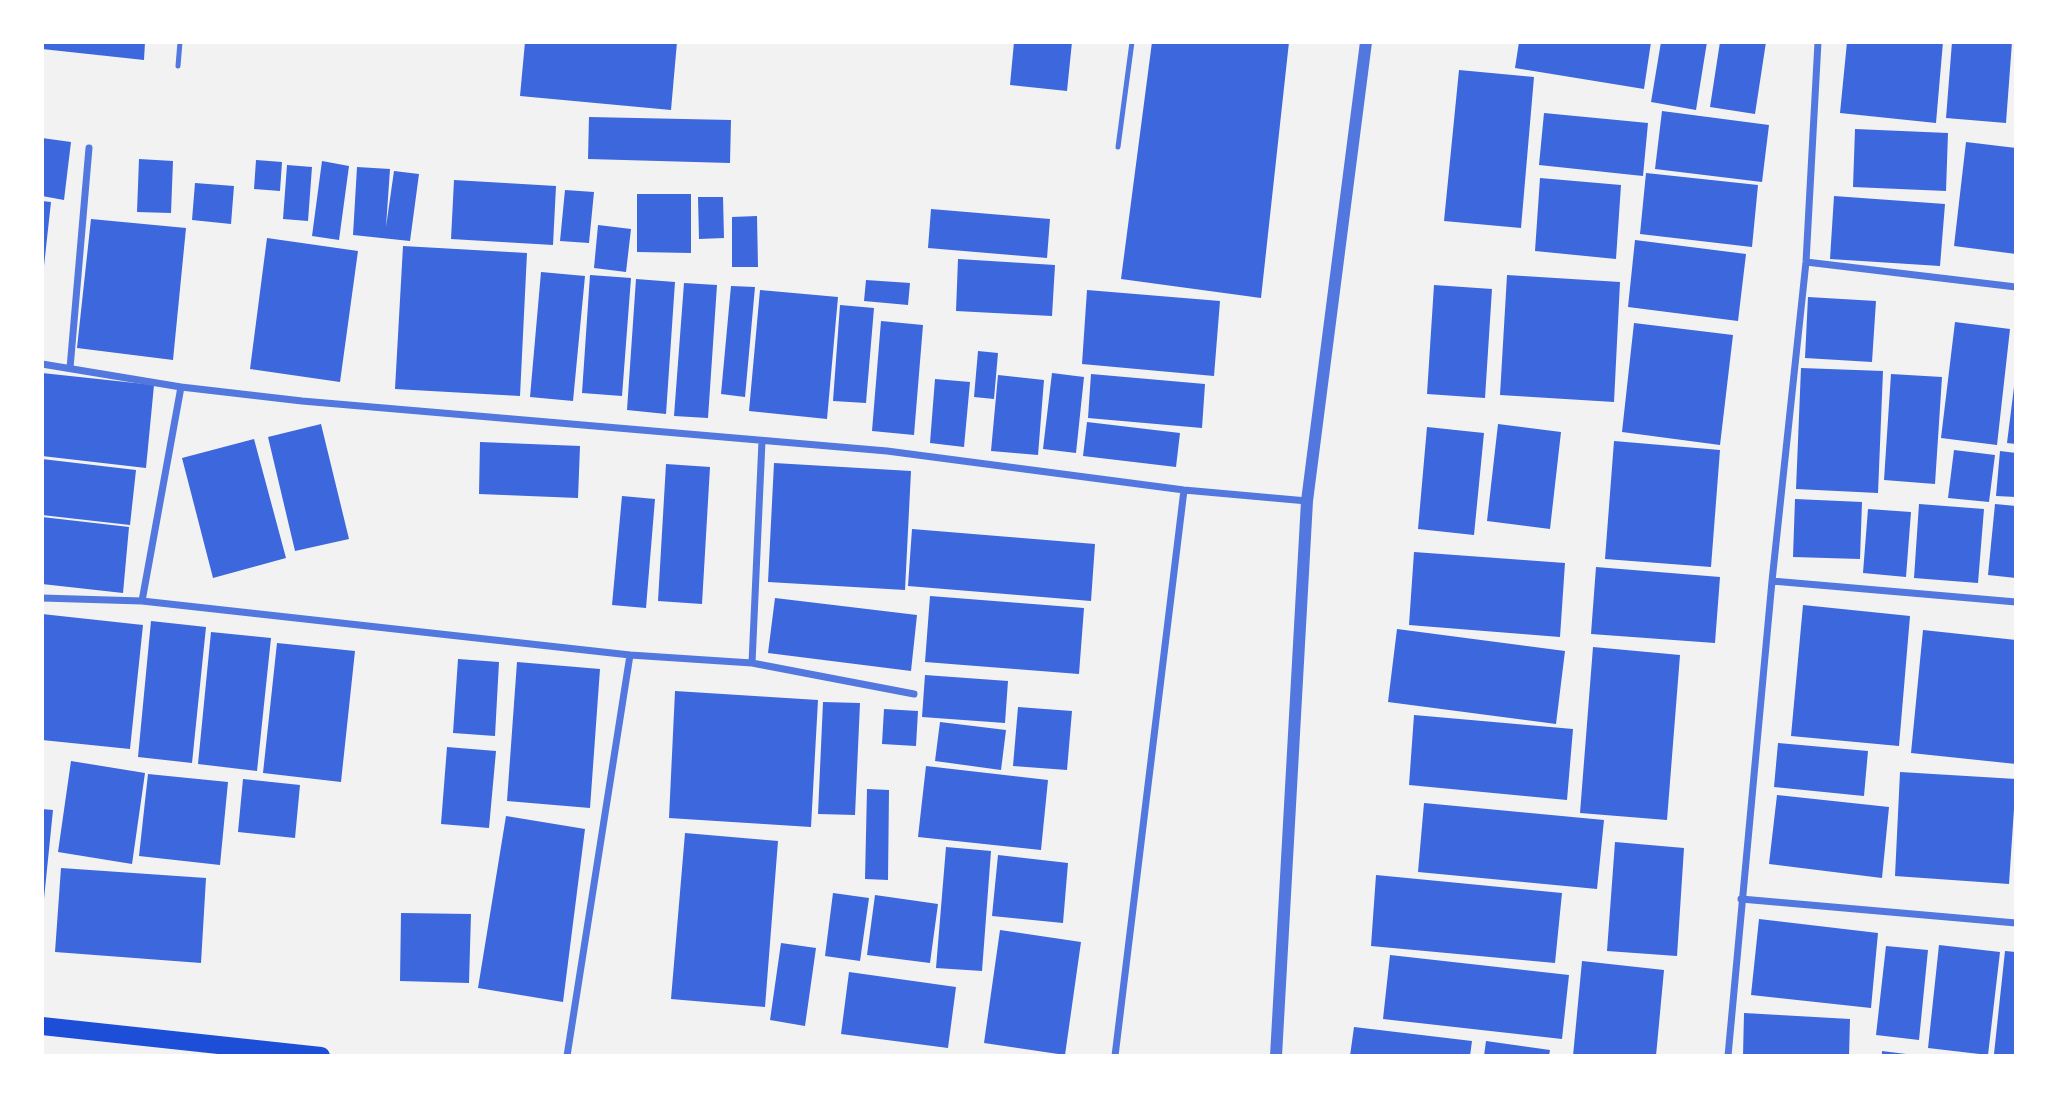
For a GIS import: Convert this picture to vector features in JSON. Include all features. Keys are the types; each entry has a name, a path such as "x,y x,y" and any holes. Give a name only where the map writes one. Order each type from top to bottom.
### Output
{"main road":[{"path":"42,1026 321,1056"}],"street":[{"path":"1276,1056 1307,501 1366,42"},
{"path":"1728,1056 1772,580 1806,262 1818,42"},
{"path":"70,368 89,148"},
{"path":"1806,262 2016,287"},
{"path":"42,365 181,387 302,401 887,451 1184,490 1307,501"},
{"path":"142,601 181,387"},
{"path":"751,663 762,440"},
{"path":"1115,1056 1184,490"},
{"path":"1772,580 2016,602"},
{"path":"42,598 142,601 630,655 751,663 914,694"},
{"path":"567,1056 630,655"},
{"path":"1741,899 2016,923"}],"lane":[{"path":"178,66 180,42"},
{"path":"1118,147 1132,42"}],"building":[{"path":"42,42 145,42 144,60 42,49"},
{"path":"525,42 677,42 671,110 520,96"},
{"path":"1014,42 1072,42 1067,91 1010,85"},
{"path":"1152,42 1289,42 1261,298 1121,279"},
{"path":"1519,42 1651,42 1644,89 1515,68"},
{"path":"1661,42 1707,42 1696,110 1651,102"},
{"path":"1720,42 1766,42 1755,114 1710,107"},
{"path":"1847,42 1943,42 1936,123 1840,113"},
{"path":"1952,42 2012,42 2006,123 1946,118"},
{"path":"1459,70 1534,77 1521,228 1444,221"},
{"path":"1662,111 1769,125 1762,182 1655,169"},
{"path":"1544,113 1648,123 1643,176 1539,165"},
{"path":"589,117 731,120 730,163 588,159"},
{"path":"1855,129 1948,133 1946,191 1853,187"},
{"path":"42,138 71,142 64,200 42,196"},
{"path":"1966,142 2016,148 2016,254 1954,246"},
{"path":"139,159 173,161 171,213 137,212"},
{"path":"256,160 282,162 280,191 254,189"},
{"path":"322,161 349,166 339,240 312,236"},
{"path":"287,165 312,167 308,221 283,219"},
{"path":"357,167 390,169 386,227 394,171 419,174 410,241 353,235"},
{"path":"1646,173 1758,185 1752,247 1640,234"},
{"path":"1540,178 1621,185 1616,259 1535,251"},
{"path":"454,180 556,186 553,245 451,239"},
{"path":"195,183 234,186 231,224 192,220"},
{"path":"565,190 594,192 589,243 560,241"},
{"path":"637,194 691,194 691,253 637,252"},
{"path":"1834,196 1945,204 1940,266 1830,259"},
{"path":"698,197 723,197 724,238 699,239"},
{"path":"42,201 51,202 44,266 42,266"},
{"path":"931,209 1050,219 1047,258 928,248"},
{"path":"757,216 758,267 732,267 732,217"},
{"path":"91,219 186,228 173,360 77,348"},
{"path":"598,225 631,229 626,272 594,268"},
{"path":"267,238 358,251 340,382 250,369"},
{"path":"1635,240 1746,254 1738,321 1628,307"},
{"path":"403,246 527,253 520,396 395,389"},
{"path":"958,259 1055,265 1052,316 956,311"},
{"path":"541,272 585,276 573,401 530,397"},
{"path":"590,275 631,278 622,396 582,393"},
{"path":"1507,275 1620,282 1614,402 1500,395"},
{"path":"636,279 675,282 666,414 627,410"},
{"path":"866,280 910,283 908,305 864,301"},
{"path":"684,283 717,285 708,418 674,416"},
{"path":"1434,285 1492,289 1485,398 1427,394"},
{"path":"731,286 755,287 745,397 721,394"},
{"path":"760,290 838,297 827,419 749,411"},
{"path":"1087,290 1220,301 1214,376 1082,364"},
{"path":"1808,297 1876,301 1872,362 1805,358"},
{"path":"840,305 874,308 866,403 833,401"},
{"path":"881,321 923,325 914,435 872,431"},
{"path":"1955,322 2010,329 1997,445 1941,438"},
{"path":"1634,323 1733,335 1720,445 1622,432"},
{"path":"978,351 998,353 994,399 974,397"},
{"path":"1801,368 1883,371 1878,493 1796,489"},
{"path":"42,373 154,385 146,468 42,456"},
{"path":"1052,373 1084,377 1076,453 1043,449"},
{"path":"1091,374 1205,384 1202,428 1088,418"},
{"path":"1891,374 1942,377 1935,484 1884,480"},
{"path":"998,375 1044,380 1038,455 991,451"},
{"path":"935,379 970,382 964,447 930,443"},
{"path":"2014,387 2016,388 2016,444 2007,443"},
{"path":"1087,422 1180,433 1176,467 1083,456"},
{"path":"321,424 349,539 295,551 268,437"},
{"path":"1498,424 1561,432 1550,529 1487,521"},
{"path":"1427,427 1484,433 1474,535 1418,529"},
{"path":"254,439 286,558 213,578 182,458"},
{"path":"1614,441 1720,450 1711,567 1605,559"},
{"path":"480,442 580,446 578,498 479,494"},
{"path":"1954,450 1995,455 1989,502 1948,498"},
{"path":"2000,451 2016,453 2016,497 1996,496"},
{"path":"42,459 136,470 130,525 42,515"},
{"path":"774,463 911,471 905,590 768,582"},
{"path":"666,464 710,467 702,604 658,601"},
{"path":"622,496 655,499 646,608 612,605"},
{"path":"1795,499 1862,502 1860,559 1793,557"},
{"path":"1919,504 1984,509 1978,583 1914,578"},
{"path":"1995,504 2016,506 2016,578 1988,575"},
{"path":"1868,509 1911,512 1906,577 1863,573"},
{"path":"42,517 129,527 123,593 42,584"},
{"path":"912,529 1095,544 1091,601 908,586"},
{"path":"1414,552 1565,563 1560,637 1409,625"},
{"path":"1596,567 1720,577 1715,643 1591,634"},
{"path":"930,596 1084,608 1079,674 925,662"},
{"path":"775,598 917,615 911,671 768,653"},
{"path":"1803,605 1910,616 1899,746 1791,736"},
{"path":"42,614 143,625 130,749 42,740"},
{"path":"151,621 206,627 192,763 138,757"},
{"path":"1397,629 1565,651 1556,724 1388,702"},
{"path":"1923,630 2016,640 2016,764 1911,753"},
{"path":"211,632 271,638 257,771 198,764"},
{"path":"277,643 355,651 341,782 263,773"},
{"path":"1593,647 1680,655 1667,820 1580,813"},
{"path":"458,659 499,662 495,736 453,733"},
{"path":"517,662 600,669 590,808 507,801"},
{"path":"925,675 1008,681 1005,723 922,717"},
{"path":"675,691 818,700 811,827 669,818"},
{"path":"823,702 860,703 855,815 818,814"},
{"path":"1018,707 1072,711 1067,770 1013,766"},
{"path":"884,709 918,711 916,746 882,744"},
{"path":"1414,715 1573,729 1567,800 1409,785"},
{"path":"940,722 1006,730 1001,770 935,761"},
{"path":"1778,743 1868,751 1864,796 1774,787"},
{"path":"447,747 496,751 489,828 441,824"},
{"path":"71,761 145,773 132,864 58,852"},
{"path":"926,766 1048,780 1041,850 918,837"},
{"path":"1900,772 2016,779 2009,884 1895,876"},
{"path":"148,774 228,782 220,865 139,856"},
{"path":"243,779 300,785 295,838 238,832"},
{"path":"867,789 889,790 888,880 865,879"},
{"path":"1777,795 1889,807 1882,878 1769,864"},
{"path":"1424,803 1604,820 1597,889 1418,872"},
{"path":"42,809 53,810 44,899 42,899"},
{"path":"506,816 585,829 563,1002 478,988"},
{"path":"685,833 778,841 765,1007 671,999"},
{"path":"1615,842 1684,848 1677,956 1607,951"},
{"path":"946,847 991,851 982,971 936,968"},
{"path":"998,855 1068,863 1063,923 992,916"},
{"path":"61,868 206,878 201,963 55,952"},
{"path":"1376,875 1562,893 1555,963 1371,946"},
{"path":"833,893 869,898 860,961 825,956"},
{"path":"875,895 938,904 930,963 867,955"},
{"path":"401,913 471,914 469,983 400,981"},
{"path":"1759,919 1878,933 1871,1008 1751,995"},
{"path":"1000,930 1081,942 1065,1055 984,1043"},
{"path":"781,943 816,948 805,1026 770,1020"},
{"path":"1939,945 2000,952 1988,1055 1928,1048"},
{"path":"1886,946 1928,950 1919,1040 1876,1035"},
{"path":"2005,951 2016,952 2016,1056 1994,1054"},
{"path":"1390,955 1569,975 1562,1039 1383,1019"},
{"path":"1582,961 1664,970 1656,1056 1573,1056"},
{"path":"849,972 956,987 948,1048 841,1034"},
{"path":"1744,1013 1850,1019 1849,1056 1743,1056"},
{"path":"1354,1027 1472,1041 1470,1056 1350,1056"},
{"path":"1486,1041 1550,1050 1549,1056 1484,1056"},
{"path":"1882,1051 1906,1054 1906,1056 1882,1056"}]}
